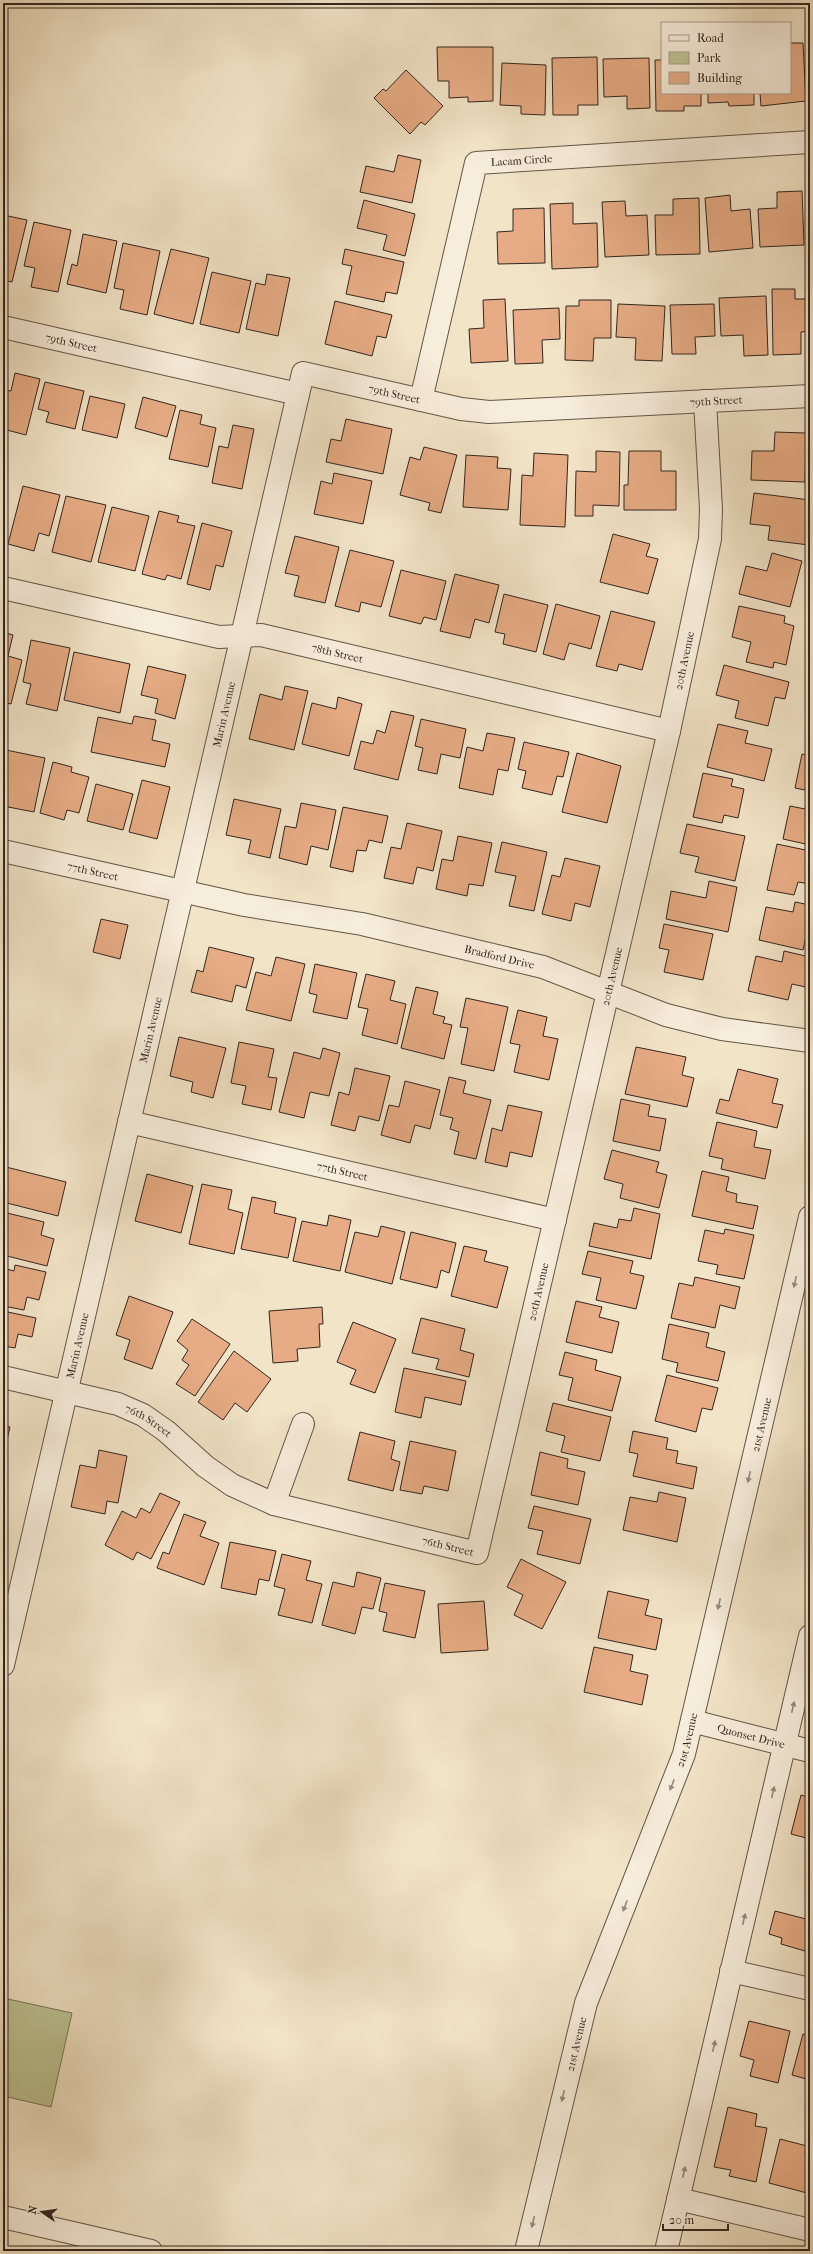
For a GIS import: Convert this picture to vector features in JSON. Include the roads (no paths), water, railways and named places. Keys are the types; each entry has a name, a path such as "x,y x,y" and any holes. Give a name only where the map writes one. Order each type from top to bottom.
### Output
{"street":[{"name":"Lacam Circle","path":"421,400 476,163 810,142"},
{"name":"79th Street","path":"3,327 298,394 303,373 461,409 489,412 810,396"},
{"name":"Marin Avenue","path":"3,1665 298,394"},
{"name":"20th Avenue","path":"478,1548 669,731 710,539 711,509 705,401"},
{"name":"78th Street","path":"3,588 219,637 261,635 669,731"},
{"name":"77th Street","path":"3,851 183,891"},
{"name":"Bradford Drive","path":"183,891 244,905 362,924 460,947 543,967 608,994 666,1015 722,1029 810,1041"},
{"name":"77th Street","path":"129,1122 555,1220"},
{"name":"21st Avenue","path":"526,2251 586,2003 684,1754 810,1217"},
{"name":"76th Street","path":"3,1377 118,1404 143,1415 166,1431 205,1466 232,1485 274,1504 477,1553 478,1548"},
{"path":"274,1504 303,1424"},
{"path":"666,2251 810,1636"},
{"name":"Quonset Drive","path":"692,1721 810,1751"},
{"path":"731,1971 810,1989"},
{"path":"678,2199 810,2230"},
{"path":"3,2217 151,2251"}]}
